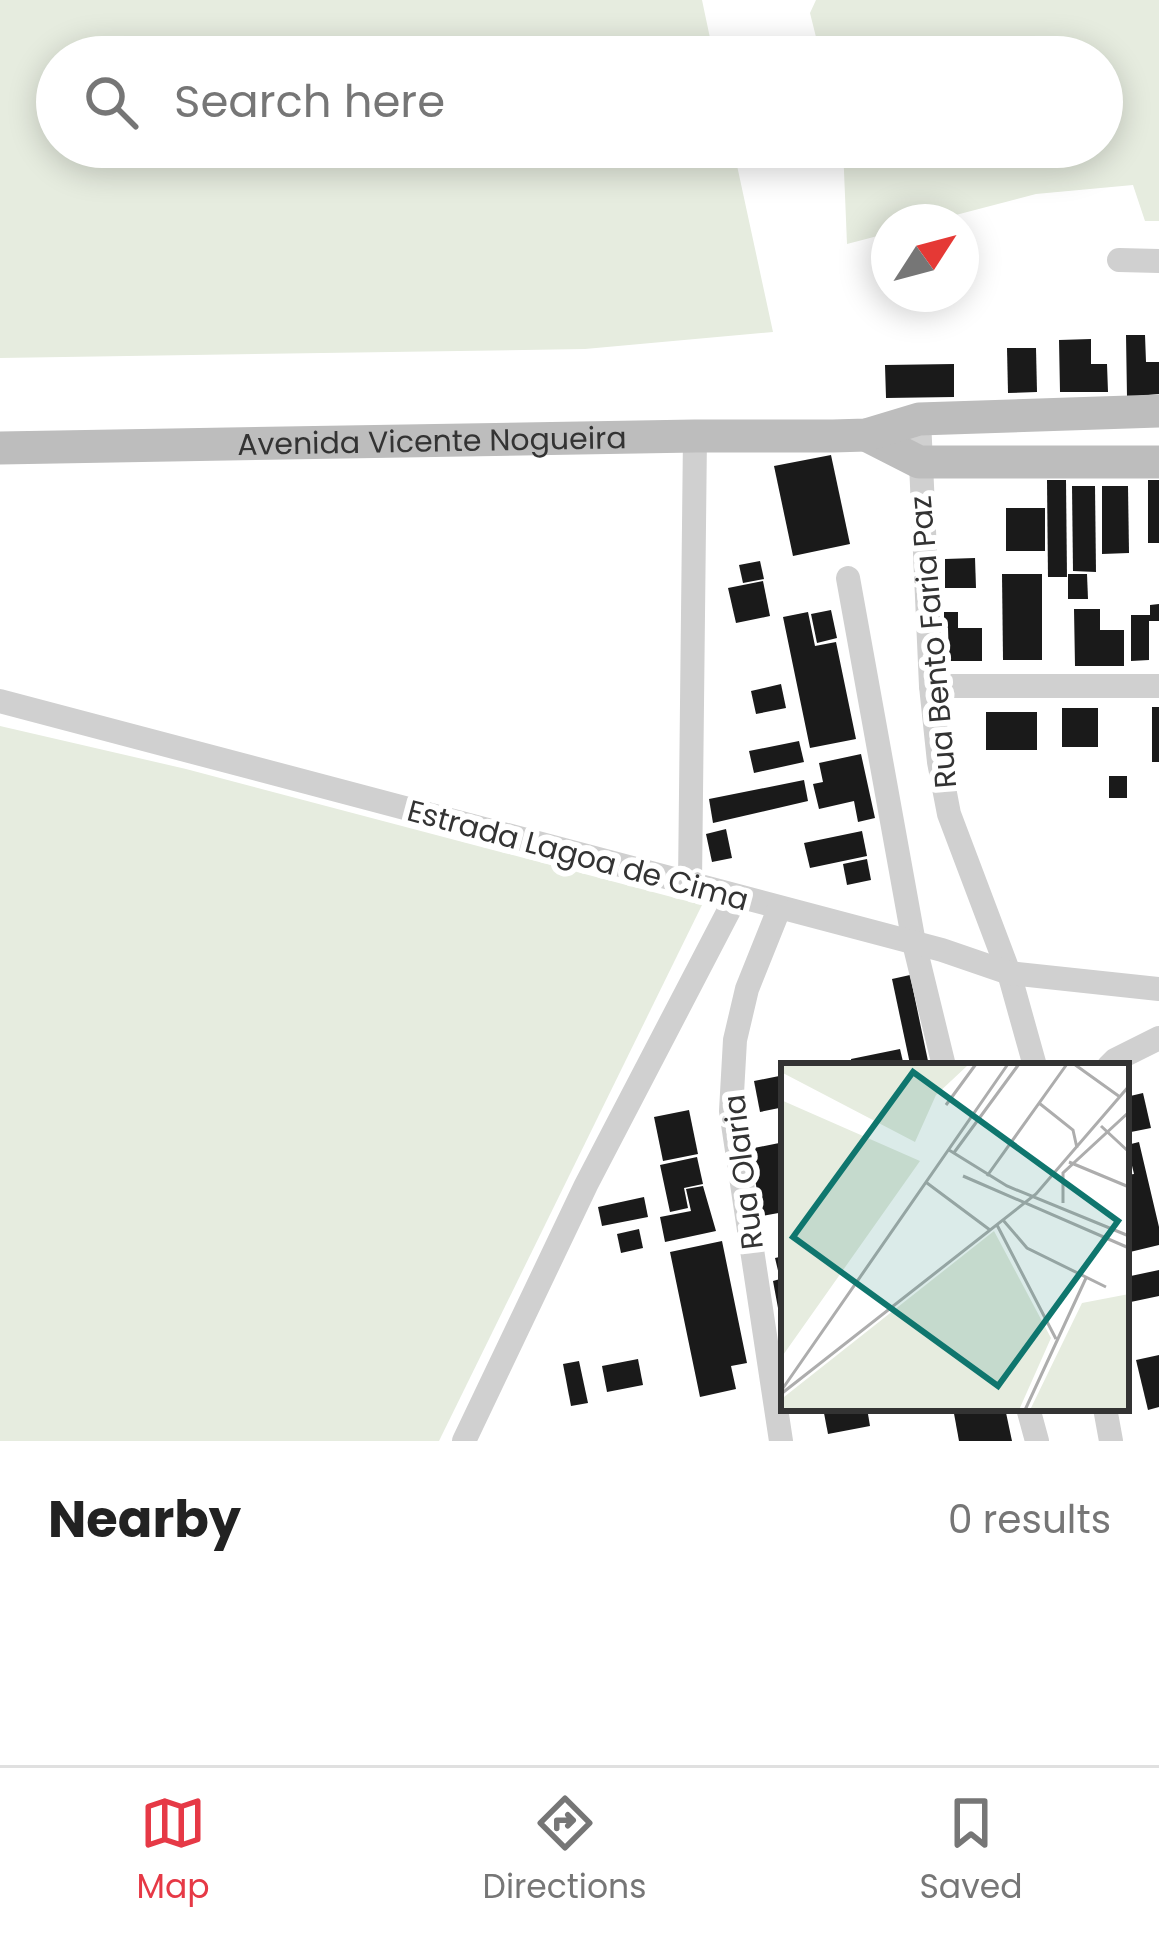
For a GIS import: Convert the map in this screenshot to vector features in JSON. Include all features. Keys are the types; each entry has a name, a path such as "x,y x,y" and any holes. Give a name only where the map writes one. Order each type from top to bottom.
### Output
{"street":[{"path":"1118,260 1159,260"},
{"name":"Avenida Vicente Nogueira","path":"0,448 866,435 919,419 1159,411"},
{"name":"Rua Bento Faria Paz","path":"919,419 931,686 949,814 1009,973 1034,1063"},
{"name":"Avenida Vicente Nogueira","path":"866,435 919,462 1159,462"},
{"path":"690,884 695,436"},
{"path":"848,578 914,943 943,1063"},
{"path":"931,686 1159,686"},
{"name":"Estrada Lagoa de Cima","path":"0,701 914,943 1009,973 1159,989"},
{"path":"464,1441 586,1184 736,897"},
{"name":"Rua Olaria","path":"779,909 747,989 735,1040 731,1111 782,1441"},
{"path":"1112,1063 1159,1038"},
{"path":"1029,1411 1036,1441"},
{"path":"1106,1411 1111,1441"}],"shaded area":[{"path":"0,0 702,0 710,36 36,36 36,168 738,168 773,332 585,349 0,358"},
{"path":"816,0 1159,0 1159,221 1145,221 1133,185 1036,194 979,209 979,204 871,204 871,238 847,244 844,168 1123,168 1123,36 816,36 810,13"},
{"path":"0,726 186,769 702,905 439,1441 0,1441"}],"building":[{"path":"1126,335 1145,335 1146,362 1159,362 1159,394 1127,397"},
{"path":"1091,339 1091,364 1107,364 1108,392 1060,392 1059,340"},
{"path":"1007,348 1036,348 1037,392 1008,393"},
{"path":"954,364 954,397 886,398 885,365"},
{"path":"831,455 850,544 793,556 774,466"},
{"path":"1047,480 1066,480 1067,577 1048,577"},
{"path":"1148,480 1159,480 1159,543 1148,543"},
{"path":"1072,486 1095,486 1096,572 1073,571"},
{"path":"1102,486 1128,486 1129,553 1102,554"},
{"path":"1006,508 1045,508 1045,551 1006,551"},
{"path":"975,558 976,588 945,588 945,559"},
{"path":"760,561 764,579 743,583 739,565"},
{"path":"1002,574 1042,574 1042,660 1003,660"},
{"path":"1068,574 1087,574 1088,599 1068,599"},
{"path":"763,581 770,616 736,623 728,588"},
{"path":"1159,604 1159,621 1149,621 1149,660 1131,661 1131,615 1150,615 1150,605"},
{"path":"1074,609 1100,609 1100,630 1124,630 1124,666 1075,666"},
{"path":"831,610 837,638 817,643 811,614"},
{"path":"808,612 815,646 836,642 856,739 810,748 783,617"},
{"path":"944,612 958,612 958,628 982,628 982,661 949,661"},
{"path":"781,684 786,708 756,714 751,691"},
{"path":"1152,707 1159,707 1159,762 1152,762"},
{"path":"1062,708 1098,708 1098,747 1062,747"},
{"path":"986,712 1037,712 1037,750 986,750"},
{"path":"799,741 804,762 754,773 749,751"},
{"path":"861,754 875,818 858,822 854,801 819,809 813,784 823,782 819,763"},
{"path":"1109,776 1127,776 1127,798 1109,798"},
{"path":"804,780 808,801 713,823 709,799"},
{"path":"726,829 732,858 712,862 706,834"},
{"path":"862,831 867,856 810,868 804,843"},
{"path":"867,859 871,880 847,885 843,864"},
{"path":"910,975 928,1061 910,1063 892,979"},
{"path":"900,1049 903,1063 852,1063 851,1059"},
{"path":"781,1076 781,1108 760,1112 754,1081"},
{"path":"1143,1093 1151,1128 1129,1132 1129,1096"},
{"path":"689,1110 698,1154 663,1161 654,1117"},
{"path":"1139,1142 1159,1227 1159,1245 1130,1252 1129,1175 1134,1174 1129,1144"},
{"path":"781,1143 781,1213 762,1216 749,1149"},
{"path":"697,1157 703,1184 684,1188 688,1208 670,1212 660,1165"},
{"path":"703,1186 716,1231 665,1242 660,1217 691,1211 686,1189"},
{"path":"644,1197 648,1217 602,1226 598,1207"},
{"path":"639,1229 643,1248 621,1253 617,1234"},
{"path":"722,1241 747,1363 731,1366 736,1389 700,1397 670,1252"},
{"path":"781,1257 781,1308 778,1308 773,1281 780,1279 775,1258"},
{"path":"1159,1270 1159,1296 1129,1302 1129,1276"},
{"path":"1159,1355 1159,1407 1148,1410 1136,1360"},
{"path":"638,1359 643,1385 607,1392 602,1366"},
{"path":"579,1361 588,1403 571,1406 563,1364"},
{"path":"824,1411 868,1411 870,1426 828,1434"},
{"path":"954,1411 1006,1411 1012,1441 959,1441"}]}
